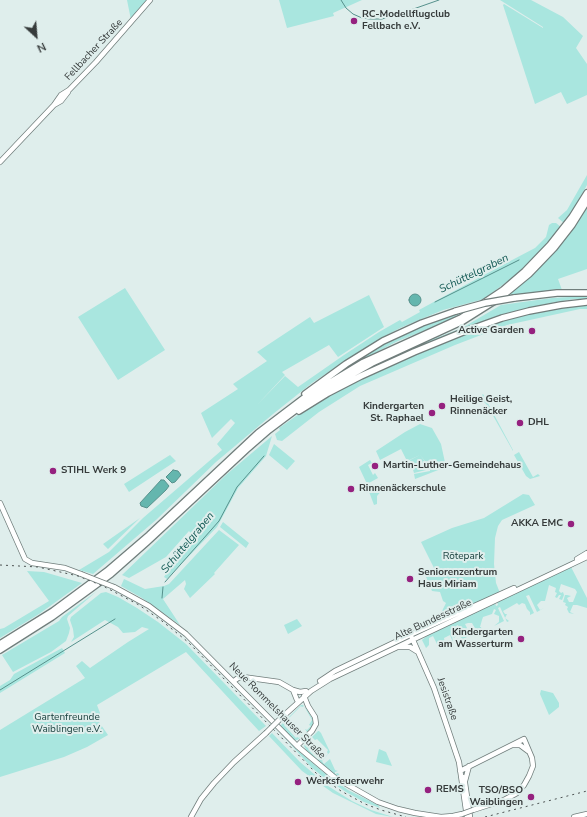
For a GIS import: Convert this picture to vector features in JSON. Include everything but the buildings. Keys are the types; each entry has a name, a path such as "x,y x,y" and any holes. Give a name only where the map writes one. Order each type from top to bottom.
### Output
{"highway":[{"path":"0,644 48,615 107,571 236,453 267,426 304,398 368,360 454,321 498,294 525,271 550,245 568,223 587,193"},
{"path":"0,650 52,617 110,574 157,533 234,461 281,421 309,400 350,375 379,360 463,321 501,297 529,274 554,248 572,225 587,202"},
{"path":"267,426 276,415 334,372 364,352 409,329 456,311 479,305 514,298 557,293 587,293"},
{"path":"281,421 293,416 319,399 361,376 414,352 464,332 515,314 578,302 587,303"}],"street":[{"name":"Fellbacher Straße","path":"0,162 54,105 65,97 69,90 132,22 150,0"},
{"name":"Neue Rommelshauser Straße","path":"0,503 23,556 32,563 52,565 81,574 114,587 149,606 186,634 297,746 334,777 378,802 402,811 449,817 464,815 473,810 504,800 513,796 520,789 532,771 533,761 522,740 506,747"},
{"path":"579,559 587,553"},
{"path":"579,559 587,557"},
{"name":"Alte Bundesstraße","path":"298,701 306,691 335,671 579,559"},
{"name":"Alte Bundesstraße","path":"191,817 204,795 217,780 304,696 330,679 396,647 411,637"},
{"name":"Jesistraße","path":"411,637 434,688 459,762 464,815"},
{"path":"396,647 404,646 419,653"},
{"path":"234,681 240,677 262,679 279,682 293,690 300,692 306,691"},
{"path":"293,690 298,701 308,706"},
{"path":"297,746 316,726 316,719 304,696"},
{"path":"460,771 506,747 518,745 529,752"},
{"path":"465,782 465,777 469,766"},
{"name":"Jesistraße","path":"460,771 465,782 470,817"},
{"path":"186,817 196,808"},
{"path":"574,817 587,814"}],"green space":[{"path":"127,0 147,0 131,20"},
{"path":"279,0 362,0 333,13 334,16 287,28"},
{"path":"500,0 531,0 563,17 583,36 576,48 587,64 587,95 567,104 561,92 535,104 503,5 504,4 543,27"},
{"path":"587,175 587,185 565,224 558,218 567,210"},
{"path":"587,207 587,269 558,279 562,290 509,295 529,277 561,243"},
{"path":"556,223 561,227 536,256 513,277 484,299 443,310 400,328 348,359 312,383 216,462 156,520 93,574 79,570 109,552 143,518 222,450 217,444 235,423 231,419 212,438 201,413 238,389 233,384 267,361 257,352 310,317 314,323 369,295 384,327 338,357 329,345 282,372 285,375 257,405 285,376 298,387 379,332 400,320 402,322 420,312 419,310 535,248 546,237 549,225"},
{"path":"125,288 165,350 118,380 78,317"},
{"path":"587,296 587,299 574,299 551,303 507,313 462,329 350,379 415,346 462,328 501,305 552,298"},
{"path":"587,306 587,309 580,309 507,325 455,345 360,386 319,412 282,441 277,440 275,434 280,430 279,428 299,414 357,380 401,359 490,324 564,307"},
{"path":"467,310 441,324 398,341 342,370 389,341 434,320"},
{"path":"483,394 513,451 487,405 483,401"},
{"path":"420,424 432,428 441,444 446,467 415,479 414,474 430,471 430,467 420,455 407,461 401,449 380,460 376,451"},
{"path":"272,436 266,456 238,488 217,527 167,579 164,577 192,535 189,531 166,557 129,578 122,575 227,474"},
{"path":"274,444 295,461 287,470 269,455"},
{"path":"519,452 533,477 538,474 540,476 530,479 526,476 514,455"},
{"path":"170,455 176,461 129,492 124,484"},
{"path":"420,455 430,469 414,473 410,460"},
{"path":"370,460 372,463 368,465 373,475 375,473 378,478 367,484 359,467"},
{"path":"382,484 383,489 377,496 377,504 374,505 368,489"},
{"name":"Rötepark","path":"523,494 529,495 535,505 502,520 498,526 495,538 494,564 496,583 500,593 417,629 418,626 441,613 446,603 443,601 440,592 432,591 426,577 436,572 421,542 452,528 484,518"},
{"path":"140,518 108,549 103,544"},
{"path":"223,522 249,543 246,548 220,527"},
{"path":"219,530 239,545 214,573 215,574 190,598 184,589 186,584 185,580 163,599 180,625 142,598 121,586 124,579 145,589 169,584"},
{"path":"571,567 587,598 587,608 573,605 570,612 574,614 569,613 567,609 568,607 565,605 566,603 563,602 565,595 567,595 571,596 567,598 569,602 573,602 577,592 575,589 561,584 559,591 561,593 563,592 564,595 562,600 559,599 561,595 557,598 555,597 557,593 555,592 556,588 549,585 545,601 541,601 537,605 540,610 544,608 537,612 529,595 526,596 534,613 530,615 530,612 525,604 522,603 519,605 517,603 503,611 507,614 505,618 500,607 498,608 504,621 494,626 499,622 499,616 494,614 496,610 494,609 492,614 483,617 480,627 482,631 485,631 482,632 479,628 477,632 472,623 465,624 467,628 465,630 468,636 465,633 467,637 463,639 464,641 458,642 456,638 459,639 463,636 458,625 453,633 456,632 457,636 455,637 454,635 455,640 452,636 452,643 450,635 444,638 445,643 437,644 433,636 429,638 429,645 426,648 422,640 429,634 495,603 496,606 498,605 497,602"},
{"path":"27,571 44,572 82,583 39,614 0,638 0,629 49,601"},
{"path":"97,591 68,616 67,619 70,628 66,641 51,652 13,672 2,655 59,621 62,617"},
{"name":"Gartenfreunde Waiblingen e.V.","path":"106,592 137,608 186,644 266,726 259,731 186,652 97,705 100,713 97,719 108,735 87,747 64,757 0,777 0,730 85,678 76,666 82,661 90,668 149,629 142,627 135,632 123,633 118,627 105,620 71,642 74,637 70,620 71,617 101,593"},
{"path":"297,619 302,626 288,634 284,625"},
{"path":"62,648 65,653 0,693 0,686 10,680 14,674"},
{"path":"541,690 553,693 559,703 559,707 549,715 540,694"},
{"path":"301,705 304,706 301,706 285,722 286,723 284,725 296,738 299,738 303,734 302,732 305,735 297,740 294,740 280,726"},
{"path":"304,707 314,722 312,727 307,732 305,729 307,730 311,726 309,725 312,720"},
{"path":"276,728 295,748 322,771 348,790 378,805 380,808 364,802 322,776 311,767"},
{"path":"318,731 321,733 330,752 322,761 324,764 330,759 335,770 338,771 335,772 335,774 338,773 341,777 332,774 306,750 304,746 310,738 313,742 307,745 309,747 308,749 318,760 322,760 328,754 328,750 317,739 315,740 312,737"},
{"path":"272,733 300,762 328,786 352,801 371,810 393,817 376,814 333,793 302,771 269,736"},
{"path":"379,749 386,752 392,766 376,762"}],"shaded area":[{"path":"415,294 419,296 421,300 419,304 415,306 411,304 409,300 411,296"},
{"path":"173,470 178,471 181,475 175,482 172,483 166,477"},
{"path":"161,480 164,480 169,486 166,490 147,508 141,506 140,503"}],"waterway":[{"path":"341,0 346,8 353,14 362,18 370,19 382,19 439,0"},
{"name":"Schüttelgraben","path":"435,302 519,260"},
{"name":"Schüttelgraben","path":"165,582 219,521 237,487 264,456"},
{"path":"162,598 163,587"},
{"name":"Schüttelgraben","path":"0,690 115,619"}],"railway":[{"path":"0,565 38,567 78,576 103,586 139,605 188,642 317,774 341,791 365,804 406,817"},
{"path":"485,817 587,791"}],"place":[{"name":"RC-Modellflugclub Fellbach e.V.","path":"354,21"},
{"name":"Active Garden","path":"532,331"},
{"name":"Heilige Geist, Rinnenäcker","path":"442,406"},
{"name":"Kindergarten St. Raphael","path":"432,413"},
{"name":"DHL","path":"520,423"},
{"name":"Martin-Luther-Gemeindehaus","path":"375,466"},
{"name":"STIHL Werk 9","path":"53,471"},
{"name":"Rinnenäckerschule","path":"351,489"},
{"name":"AKKA EMC","path":"571,524"},
{"name":"Seniorenzentrum Haus Miriam","path":"410,579"},
{"name":"Kindergarten am Wasserturm","path":"521,639"},
{"name":"Werksfeuerwehr","path":"298,782"},
{"name":"REMS","path":"428,790"},
{"name":"TSO/BSO Waiblingen","path":"531,797"}]}
